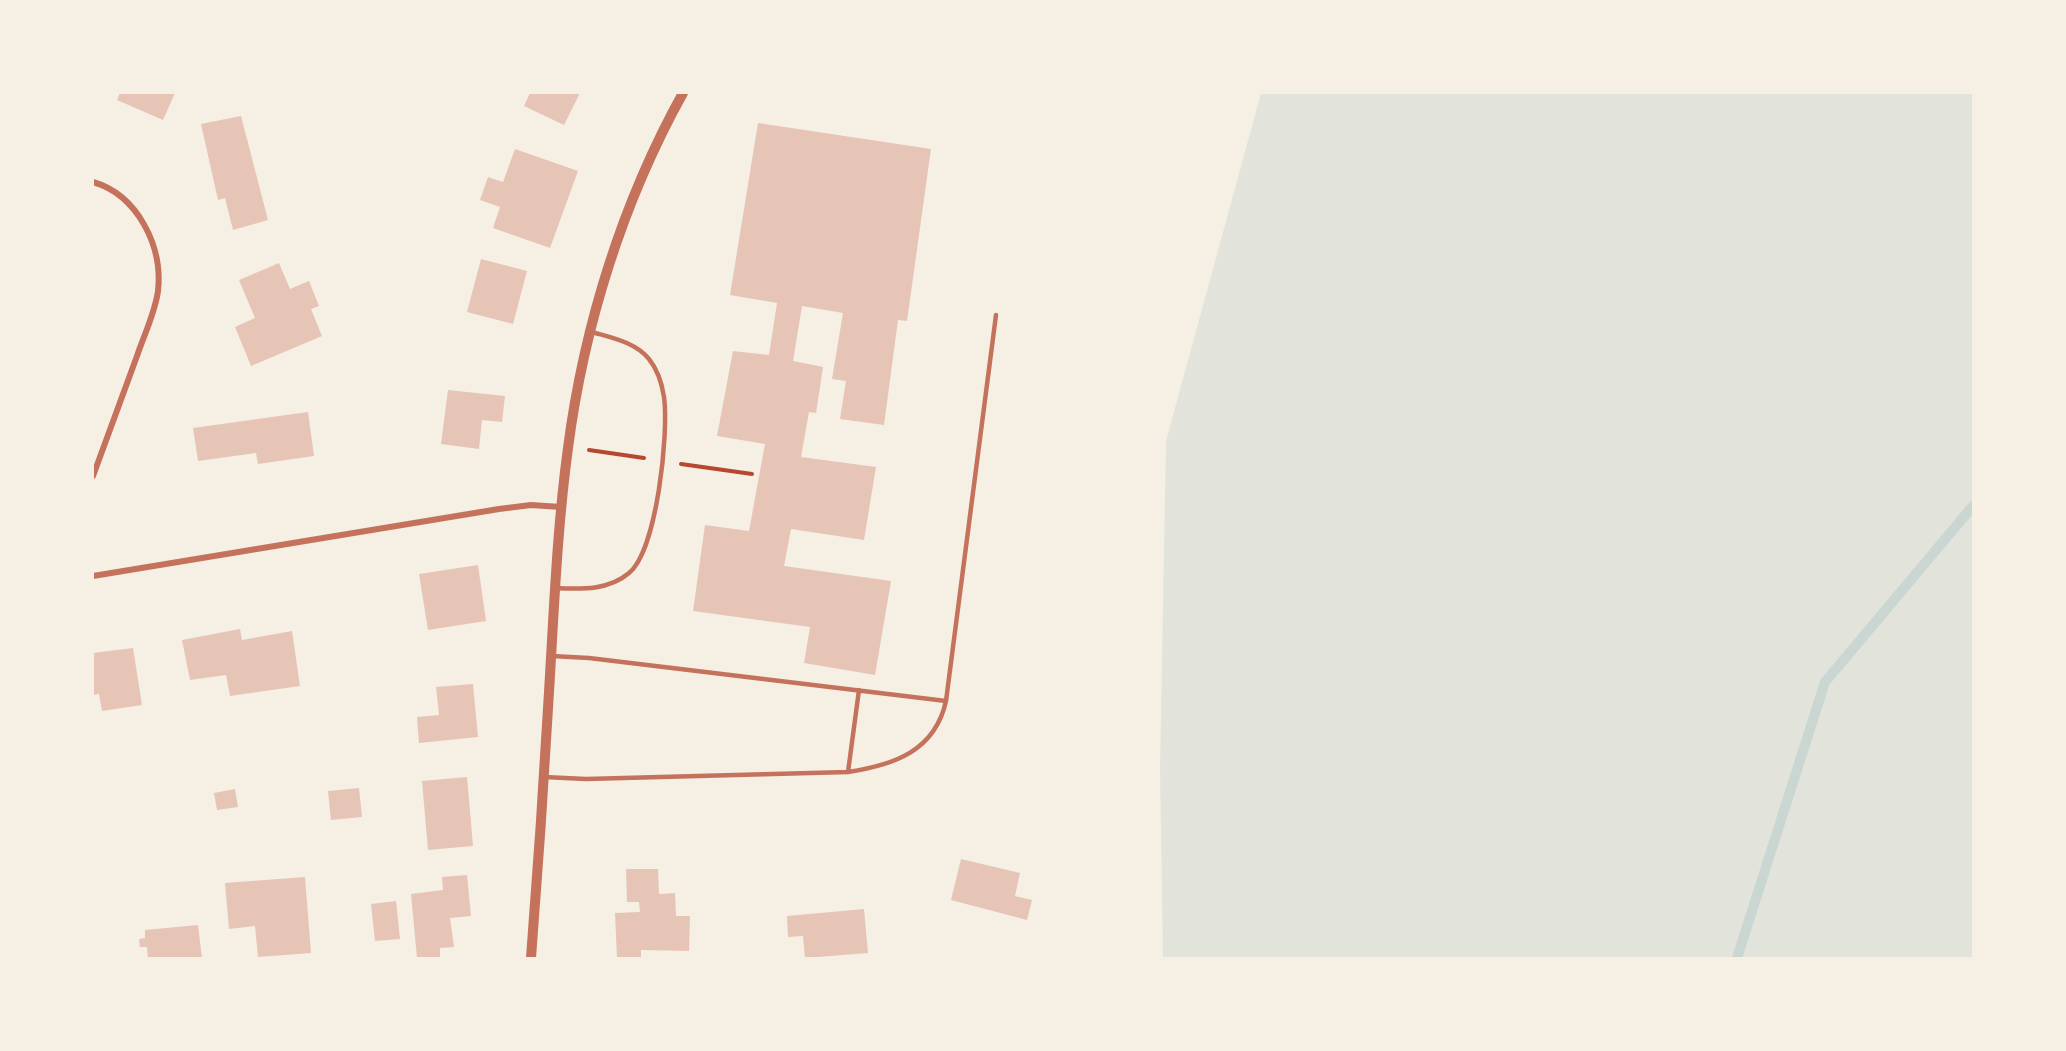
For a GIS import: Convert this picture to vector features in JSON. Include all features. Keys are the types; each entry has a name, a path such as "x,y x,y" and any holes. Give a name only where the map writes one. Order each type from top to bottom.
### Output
{"street":[{"path":"531,958 561,507 571,428 591,331 610,263 634,197 662,133 683,93"},
{"path":"93,182 113,191 136,213 152,241 159,274 154,309 93,476"},
{"path":"93,576 499,509 531,505 561,507"}],"lane":[{"path":"544,777 586,779 848,772 881,765 915,750 927,741 942,718 946,701 996,315"},
{"path":"555,588 577,589 604,586 628,574 637,565 649,538 658,490 665,410 664,395 655,367 640,350 591,331"},
{"path":"551,656 589,658 946,701"},
{"path":"848,772 859,690"}],"shaded area":[{"path":"1261,93 1973,93 1973,958 1163,958 1160,769 1166,441"}],"building":[{"path":"120,93 175,93 163,120 117,100"},
{"path":"530,93 580,93 564,125 524,106"},
{"path":"241,116 268,220 233,230 225,198 218,200 201,124"},
{"path":"758,123 931,149 907,321 898,320 884,425 840,419 846,381 832,379 843,313 802,306 793,361 823,367 816,413 809,412 801,457 876,467 864,540 791,529 784,566 891,581 875,675 804,663 810,627 693,611 705,525 749,531 765,444 717,436 733,351 769,355 777,303 730,295"},
{"path":"515,149 578,171 550,248 493,228 500,207 480,200 488,177 503,182"},
{"path":"481,259 527,271 513,324 467,312"},
{"path":"279,263 290,289 309,281 319,306 311,309 322,336 251,366 235,327 255,318 239,280"},
{"path":"448,390 505,396 502,422 482,420 479,449 441,444"},
{"path":"308,412 314,456 258,464 256,453 198,461 193,428"},
{"path":"478,565 486,621 428,630 419,574"},
{"path":"240,629 242,640 292,631 300,686 230,696 226,675 190,680 182,640"},
{"path":"133,648 142,705 102,711 99,694 93,695 93,653"},
{"path":"473,684 478,737 419,743 417,717 439,715 436,687"},
{"path":"467,777 473,846 428,850 422,781"},
{"path":"359,788 362,817 331,820 328,791"},
{"path":"235,789 238,807 217,810 214,793"},
{"path":"961,859 1020,873 1015,896 1032,900 1027,920 951,900"},
{"path":"626,869 658,869 659,894 675,893 676,916 690,916 689,951 641,950 641,958 617,958 615,913 640,912 639,902 627,902"},
{"path":"467,875 471,916 450,918 454,947 440,948 440,958 417,958 411,894 443,890 442,877"},
{"path":"305,877 311,953 258,957 255,926 229,929 225,883"},
{"path":"396,901 400,939 375,941 371,904"},
{"path":"864,909 868,953 805,958 803,936 788,937 787,916"},
{"path":"198,925 202,958 148,958 147,947 140,947 139,939 145,938 145,930"}],"waterway":[{"path":"1737,958 1825,682 1973,506"}]}
